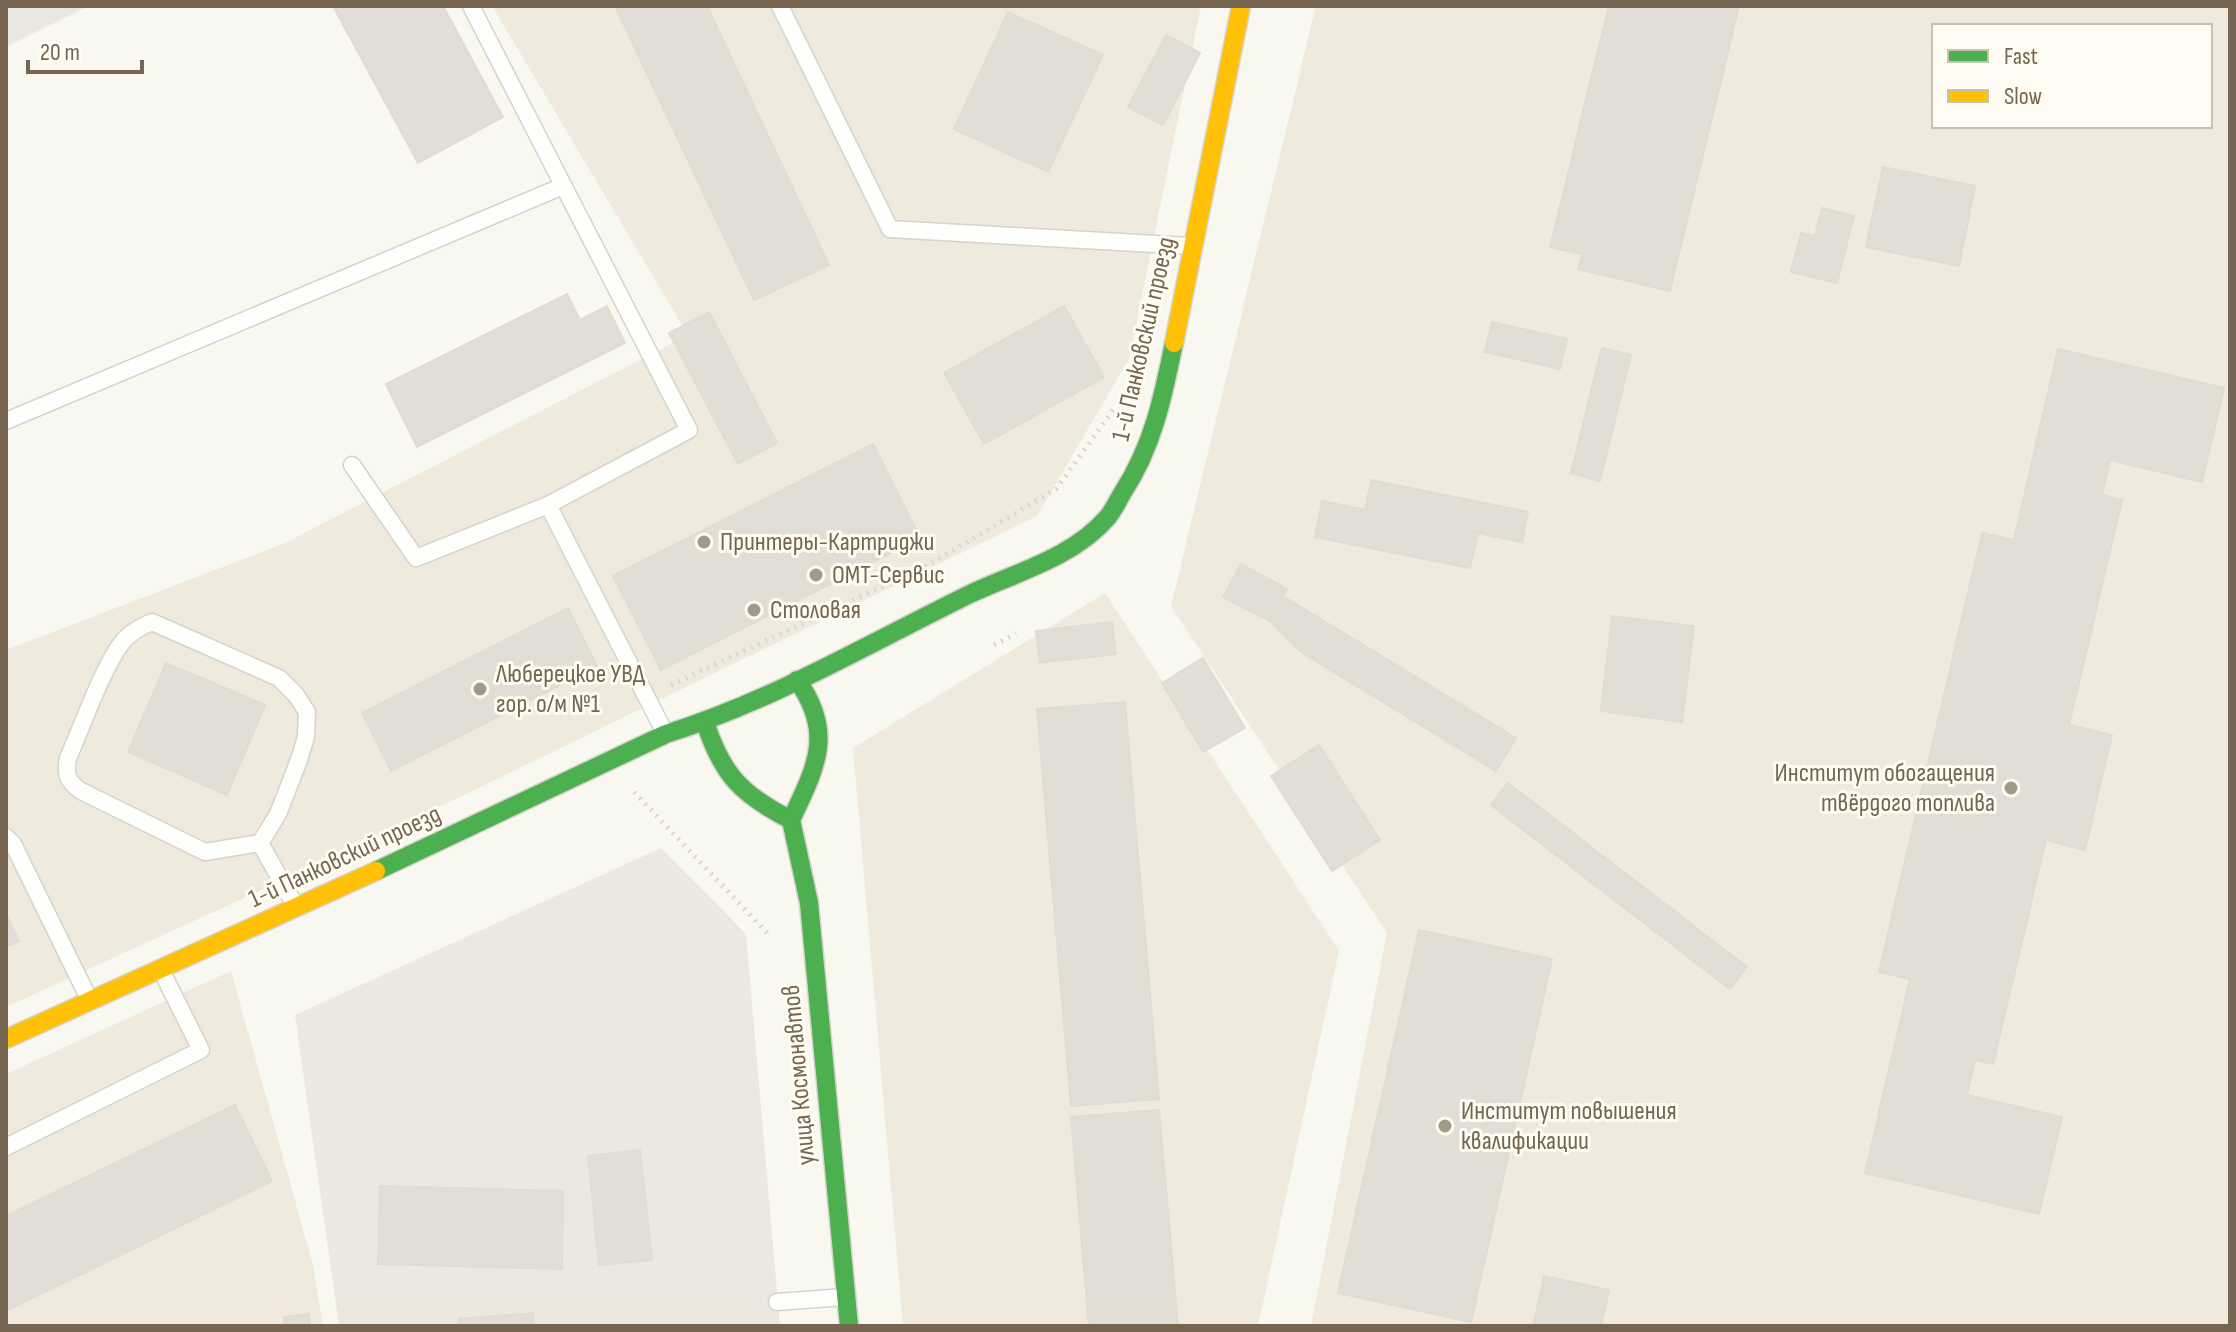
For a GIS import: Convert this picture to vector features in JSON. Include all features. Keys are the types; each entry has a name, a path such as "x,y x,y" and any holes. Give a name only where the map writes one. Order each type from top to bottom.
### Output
{"street":[{"name":"1-й Панковский проезд","path":"6,1039 297,909 666,734 705,722 797,680 971,594 1075,547 1108,517 1141,464 1160,412 1241,6"},
{"path":"705,722 712,746 731,780 759,804 791,820 815,761 818,729 816,713 797,680"},
{"name":"улица Космонавтов","path":"791,820 809,903 849,1326"}],"lane":[{"path":"352,465 416,558 548,505 689,430 471,6"},
{"path":"780,6 890,229 1193,246"},
{"path":"6,421 563,186"},
{"path":"548,505 666,734"},
{"path":"152,622 279,678 307,712 306,737 299,760 278,814 260,843 205,852 81,791 69,782 65,771 68,758 115,653 126,638 140,627 152,622"},
{"path":"6,837 13,844 90,1002"},
{"path":"260,843 297,909"},
{"path":"6,1147 201,1050 162,971"},
{"path":"777,1302 847,1297"}],"path":[{"path":"648,696 930,564 1056,489 1116,405"},
{"path":"994,645 1016,634"},
{"path":"628,785 776,943"}],"shaded area":[{"path":"6,6 89,6 6,47"},
{"path":"492,6 1201,6 1129,359 1037,516 388,832 6,1007 6,650 283,544 688,335"},
{"path":"1316,6 2230,6 2230,1326 1311,1326 1387,933 1171,606"},
{"path":"1105,593 1339,951 1258,1326 903,1326 853,748"},
{"path":"661,848 746,934 780,1326 339,1326 295,1015"},
{"path":"231,971 313,1265 175,1326 6,1326 6,1074"},
{"path":"313,1265 323,1326 175,1326"}],"building":[{"path":"333,6 443,6 503,117 418,163"},
{"path":"615,6 707,6 829,265 754,300"},
{"path":"1609,6 1739,6 1670,291 1578,269 1582,254 1550,247"},
{"path":"1008,12 1103,55 1048,172 954,129"},
{"path":"1166,35 1200,53 1163,125 1128,107"},
{"path":"1883,167 1975,186 1959,266 1866,247"},
{"path":"1822,208 1854,216 1837,283 1791,272 1801,233 1815,236"},
{"path":"567,294 580,320 607,306 625,343 417,447 386,384"},
{"path":"1064,306 1104,377 984,444 944,373"},
{"path":"709,312 777,443 738,464 669,333"},
{"path":"1492,322 1567,339 1560,369 1485,352"},
{"path":"1602,348 1631,355 1600,481 1571,473"},
{"name":"Институт обогащения твёрдого топлива","path":"2058,349 2224,388 2202,482 2110,460 2102,495 2122,500 2069,725 2112,735 2085,850 2046,840 1993,1064 1975,1060 1967,1095 2062,1117 2039,1214 1865,1173 1910,979 1879,972 1982,533 2014,540"},
{"path":"873,444 920,538 661,670 613,576"},
{"path":"1371,480 1528,512 1522,542 1365,510"},
{"path":"1322,501 1478,533 1470,568 1315,537"},
{"path":"1241,564 1287,589 1270,621 1223,597"},
{"path":"1283,596 1516,738 1496,771 1301,652 1270,621"},
{"name":"Люберецкое УВД гор. о/м №1","path":"568,608 597,666 391,771 362,713"},
{"path":"1612,616 1694,626 1682,722 1601,711"},
{"path":"1112,622 1116,654 1040,663 1036,631"},
{"path":"1203,658 1245,728 1203,752 1162,683"},
{"path":"166,663 265,705 227,795 128,752"},
{"path":"1125,702 1159,1099 1071,1106 1037,709"},
{"path":"1319,745 1380,840 1332,871 1271,776"},
{"path":"1508,783 1747,967 1730,989 1491,805"},
{"path":"6,914 19,941 6,947"},
{"name":"Институт повышения квалификации","path":"1419,930 1552,959 1471,1322 1338,1293"},
{"path":"235,1105 272,1181 6,1311 6,1216"},
{"path":"1159,1110 1178,1326 1089,1326 1071,1117"},
{"path":"640,1150 652,1260 599,1265 588,1156"},
{"path":"380,1186 563,1191 562,1269 378,1264"},
{"path":"1544,1276 1609,1290 1601,1326 1533,1326"},
{"path":"533,1313 534,1326 459,1326 459,1319"},
{"path":"309,1314 310,1326 284,1326 284,1317"}],"traffic: fast":[{"path":"376,871 666,734 782,688 1077,544 1109,515 1142,457 1161,402 1174,343"},
{"path":"791,820 808,783 818,750 816,717 797,680"},
{"path":"705,722 719,756 736,782 759,802 791,820"},
{"path":"791,820 809,903 849,1326"}],"traffic: slow":[{"path":"1174,343 1241,6"},
{"path":"6,1039 376,871"}],"place":[{"name":"Принтеры-Картриджи","path":"704,542"},
{"name":"ОМТ-Сервис","path":"816,575"},
{"name":"Столовая","path":"754,610"},
{"name":"Люберецкое УВД гор. о/м №1","path":"480,689"},
{"name":"Институт обогащения твёрдого топлива","path":"2011,788"},
{"name":"Институт повышения квалификации","path":"1445,1126"}]}
